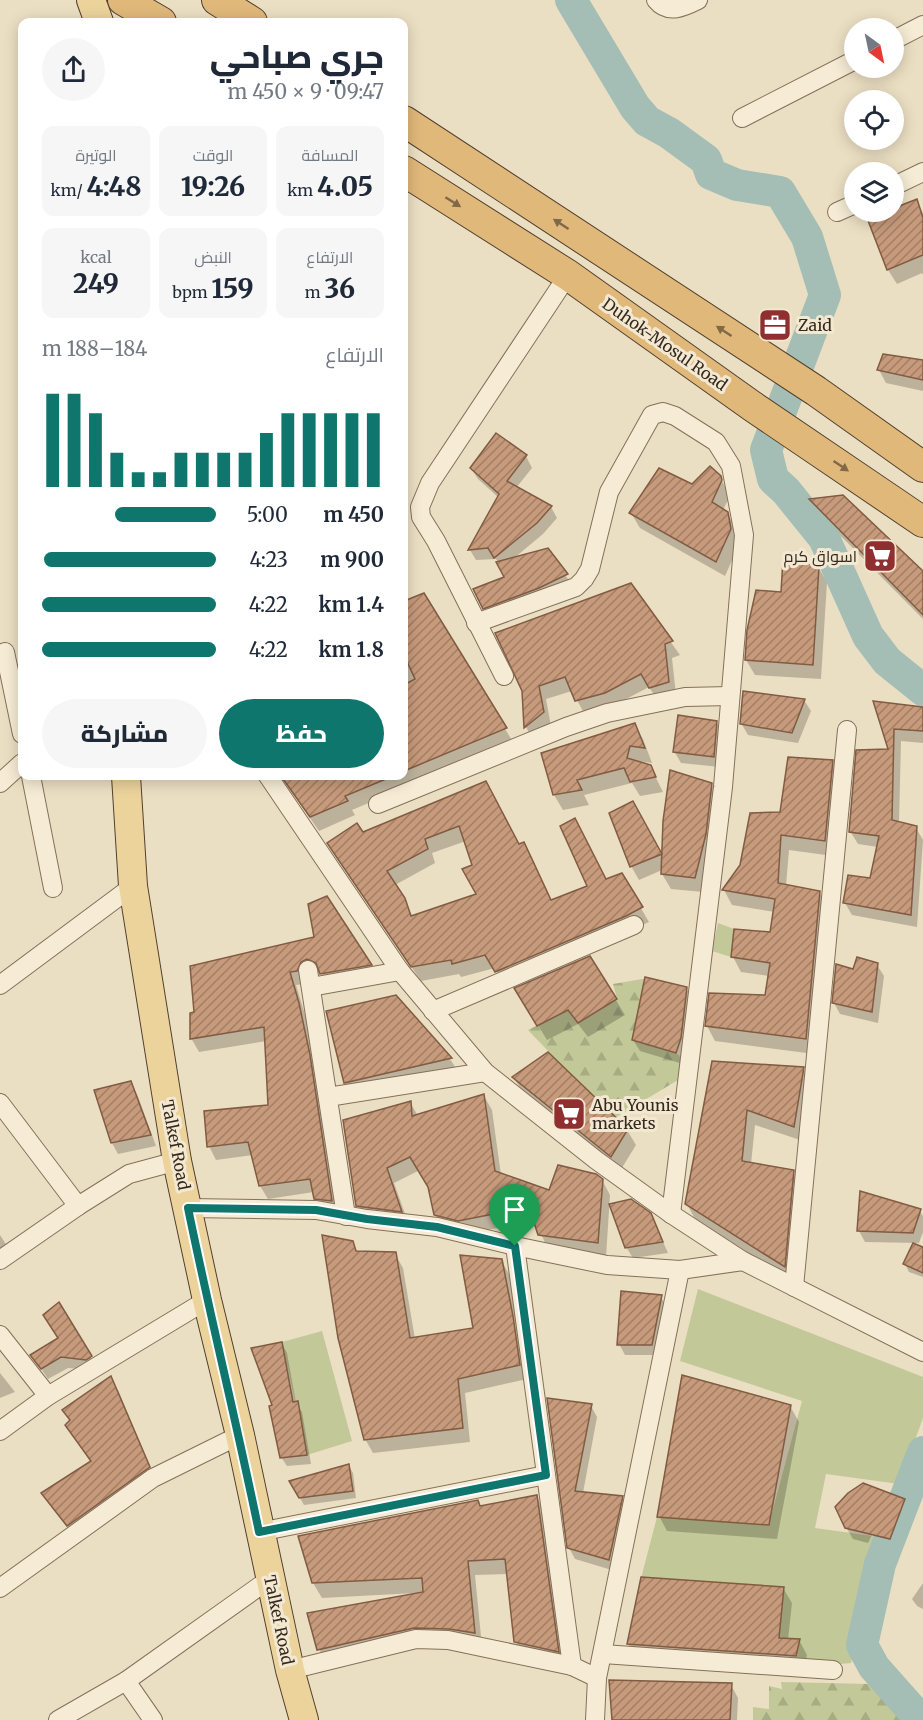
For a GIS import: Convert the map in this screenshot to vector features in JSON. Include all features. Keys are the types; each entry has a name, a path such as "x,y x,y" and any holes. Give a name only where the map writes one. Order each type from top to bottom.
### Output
{"highway":[{"path":"123,0 154,18"},
{"path":"217,0 246,18"},
{"path":"408,124 816,391 923,467"},
{"name":"Duhok-Mosul Road","path":"408,174 568,275 752,406 923,522"}],"main road":[{"path":"91,0 98,18"},
{"name":"Talkef Road","path":"126,780 133,886 177,1161 207,1300 240,1435 290,1670 304,1720"}],"street":[{"path":"656,0 668,8 681,9 698,0"},
{"path":"904,35 923,25"},
{"path":"742,118 844,66"},
{"path":"904,181 923,172"},
{"path":"837,212 844,209"},
{"path":"504,676 436,541 421,517 420,507 430,483 568,275"},
{"path":"476,623 576,587 584,579 590,569 609,492 652,415 663,412 675,416 716,442 731,465 744,535 723,787 671,1214"},
{"path":"5,652 18,715"},
{"path":"378,804 566,727 607,713 685,698 730,696"},
{"path":"794,1287 847,730"},
{"path":"0,783 18,767"},
{"path":"32,780 52,888"},
{"path":"270,780 400,971 485,1072 596,1160 671,1214 744,1261 923,1352"},
{"path":"0,985 133,886"},
{"path":"433,1011 634,925"},
{"path":"346,1215 309,978 400,971"},
{"path":"328,1097 485,1072"},
{"path":"0,1103 78,1206"},
{"path":"0,1260 129,1174 177,1161"},
{"path":"188,1208 316,1210 437,1227 607,1265 680,1270 744,1261"},
{"path":"515,1246 572,1666"},
{"path":"595,1720 597,1678 680,1270"},
{"path":"0,1431 48,1396 207,1300"},
{"path":"0,1335 48,1396"},
{"path":"0,1588 153,1478 240,1435"},
{"path":"259,1532 546,1475"},
{"path":"58,1720 126,1681 271,1578"},
{"path":"290,1670 416,1639 448,1640 572,1666 597,1678"},
{"path":"603,1654 833,1670"},
{"path":"126,1681 153,1720"}],"green space":[{"path":"718,923 734,929 731,957 712,951"},
{"path":"648,978 634,1041 679,1055 688,1074 613,1119 528,1030 568,1010 579,1023 617,999 613,984"},
{"path":"698,1289 923,1377 923,1418 899,1484 826,1474 815,1528 880,1537 851,1663 794,1668 798,1648 778,1647 639,1586 657,1517 769,1524 802,1401 680,1361"},
{"path":"322,1331 352,1441 307,1455 282,1342"},
{"path":"781,1682 871,1684 902,1720 753,1720 753,1707 769,1709 769,1686 782,1689"}],"building":[{"path":"917,199 923,218 923,255 887,270 869,222 904,222 904,204"},
{"path":"883,354 923,360 923,380 877,370"},
{"path":"496,433 527,455 507,481 552,506 537,523 494,558 488,548 468,550 499,494 470,468"},
{"path":"710,466 721,476 722,480 712,502 728,512 731,529 716,562 629,513 659,468 692,484"},
{"path":"843,495 923,571 923,615 809,499"},
{"path":"548,548 568,574 539,588 483,609 473,589 504,577 496,562"},
{"path":"783,559 819,566 813,665 745,660 747,630 756,590 781,592"},
{"path":"631,583 673,641 665,644 669,682 649,688 641,674 605,693 575,701 565,677 539,686 544,712 524,728 522,691 495,633"},
{"path":"424,593 507,728 408,769 408,683 415,679 408,664 408,599"},
{"path":"743,691 805,699 792,733 740,724"},
{"path":"873,701 923,707 923,731 894,729 892,820 917,826 911,915 843,903 848,875 870,878 879,836 849,832 856,750 888,749"},
{"path":"678,715 717,721 714,757 673,752"},
{"path":"635,723 645,748 630,746 627,758 651,765 656,777 630,782 624,768 577,780 582,790 553,795 541,753"},
{"path":"788,757 833,760 825,841 781,835 778,883 820,891 806,1039 705,1026 709,993 765,995 770,963 731,957 734,929 770,932 775,899 722,890 740,865 750,813 780,812"},
{"path":"670,770 712,783 706,834 695,878 661,874 663,821"},
{"path":"284,780 383,780 345,796 348,801 310,817"},
{"path":"486,781 519,844 524,842 551,900 587,886 560,826 575,818 606,879 622,873 643,907 495,972 485,955 452,964 451,960 411,967 327,843 357,823 363,832","holes":["459,826 472,865 462,869 476,894 411,916 405,898 387,871 428,849 425,839"]},
{"path":"633,801 662,854 630,867 609,813"},
{"path":"327,896 372,965 320,974 316,963 307,959 301,962 297,971 290,972 310,1055 332,1201 314,1199 310,1179 259,1186 248,1142 207,1147 204,1111 268,1105 264,1027 190,1039 190,1013 194,1012 190,966 314,937 308,904"},
{"path":"590,956 617,999 578,1023 568,1010 537,1026 514,988"},
{"path":"857,957 878,963 872,1012 832,1003 836,964 853,969"},
{"path":"645,977 687,987 681,1038 676,1053 632,1040"},
{"path":"396,995 452,1058 344,1083 326,1011"},
{"path":"548,1052 628,1129 611,1157 512,1077"},
{"path":"712,1061 804,1067 794,1127 747,1110 742,1161 794,1170 785,1267 685,1204"},
{"path":"131,1081 151,1135 111,1143 94,1090"},
{"path":"484,1094 495,1171 549,1190 558,1165 596,1174 603,1179 598,1243 538,1235 529,1207 458,1221 434,1215 428,1187 410,1157 387,1168 402,1212 356,1206 343,1120 411,1101 412,1116"},
{"path":"860,1191 921,1209 913,1233 857,1231"},
{"path":"631,1199 651,1213 663,1242 625,1248 609,1204"},
{"path":"322,1235 353,1241 356,1251 396,1252 410,1338 473,1328 460,1255 502,1259 520,1365 458,1379 463,1428 364,1440 338,1338"},
{"path":"913,1243 923,1247 923,1273 903,1264"},
{"path":"621,1291 662,1295 652,1345 617,1345"},
{"path":"59,1302 92,1356 86,1360 61,1357 41,1369 30,1355 58,1338 43,1315"},
{"path":"282,1342 293,1402 298,1401 307,1455 280,1458 269,1406 272,1405 251,1348"},
{"path":"682,1375 791,1405 769,1525 657,1517"},
{"path":"111,1376 150,1467 67,1526 41,1493 91,1461 65,1425 70,1420 62,1410"},
{"path":"547,1398 592,1404 575,1491 623,1496 609,1560 567,1548"},
{"path":"349,1464 353,1491 299,1498 289,1481"},
{"path":"863,1483 905,1499 890,1539 845,1528 835,1507 848,1493"},
{"path":"537,1495 559,1652 514,1642 505,1559 468,1561 475,1633 449,1629 414,1628 317,1650 307,1613 423,1592 422,1578 312,1583 298,1536 478,1500 480,1506"},
{"path":"641,1577 784,1587 779,1638 800,1639 796,1656 627,1644"},
{"path":"609,1680 732,1683 730,1720 612,1720"}],"waterway":[{"path":"571,0 635,107 647,121 669,133 706,160 711,174 737,185 780,192 807,237 825,295 766,450 773,479 786,491 824,538 868,636 887,661 923,690"},
{"path":"921,1720 874,1667 862,1645 880,1564 923,1452"}],"place":[{"name":"Zaid","path":"775,325"},
{"name":"اسواق كرم","path":"880,556"},
{"name":"Abu Younis markets","path":"569,1114"}],"route":[{"path":"188,1208 316,1210 367,1219 437,1227 515,1246 546,1475 259,1532 240,1435 207,1300 188,1208"}]}
